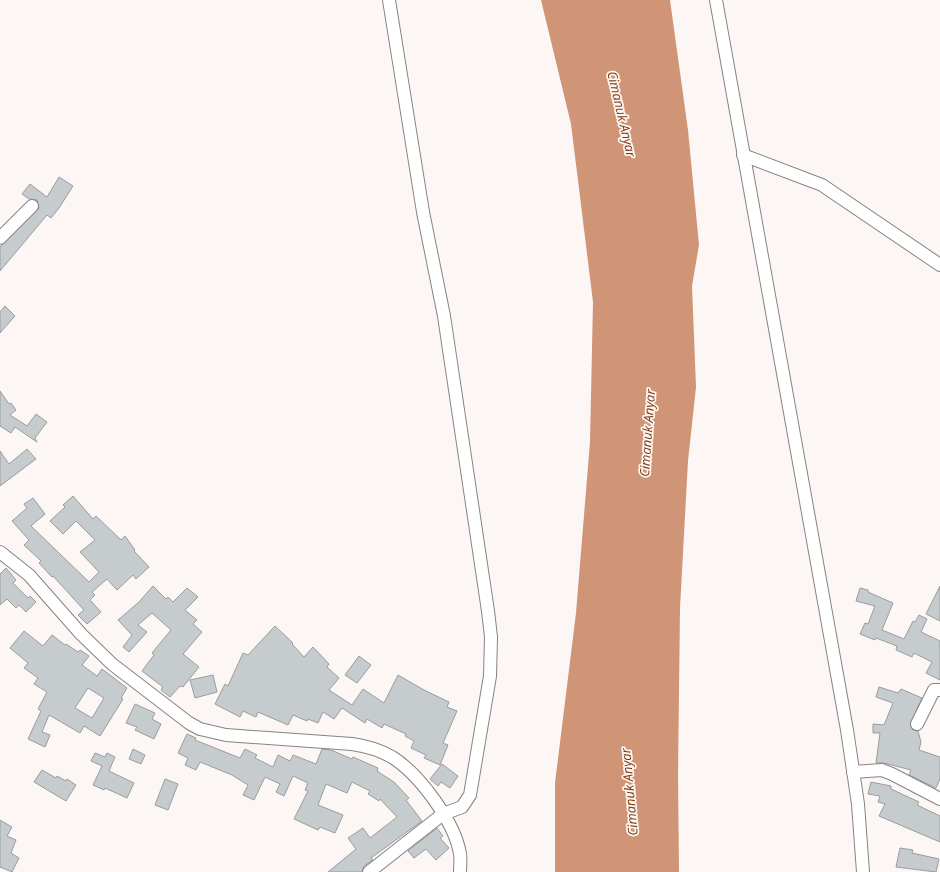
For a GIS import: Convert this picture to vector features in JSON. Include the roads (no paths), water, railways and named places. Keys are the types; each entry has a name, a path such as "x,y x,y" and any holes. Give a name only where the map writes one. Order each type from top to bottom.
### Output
{"street":[{"path":"369,872 443,814 462,807 470,795 490,676 491,637 483,570 444,316 418,181 389,0"},
{"path":"716,0 811,527 853,772 863,872"},
{"path":"744,156 822,184 940,265"},
{"path":"0,238 32,206"},
{"path":"2,559 29,575 81,634 112,664 189,723 200,729 226,735 321,740 369,747 392,758 404,766 429,794 453,831 460,853 460,872"},
{"path":"918,724 934,690 940,690"},
{"path":"853,772 882,770 903,779 940,799"}],"water":[{"name":"Cimanuk Anyar","path":"541,0 670,0 688,130 699,245 692,286 696,387 688,461 680,608 678,775 679,872 555,872 555,783 576,613 590,442 593,302 571,124"}]}
